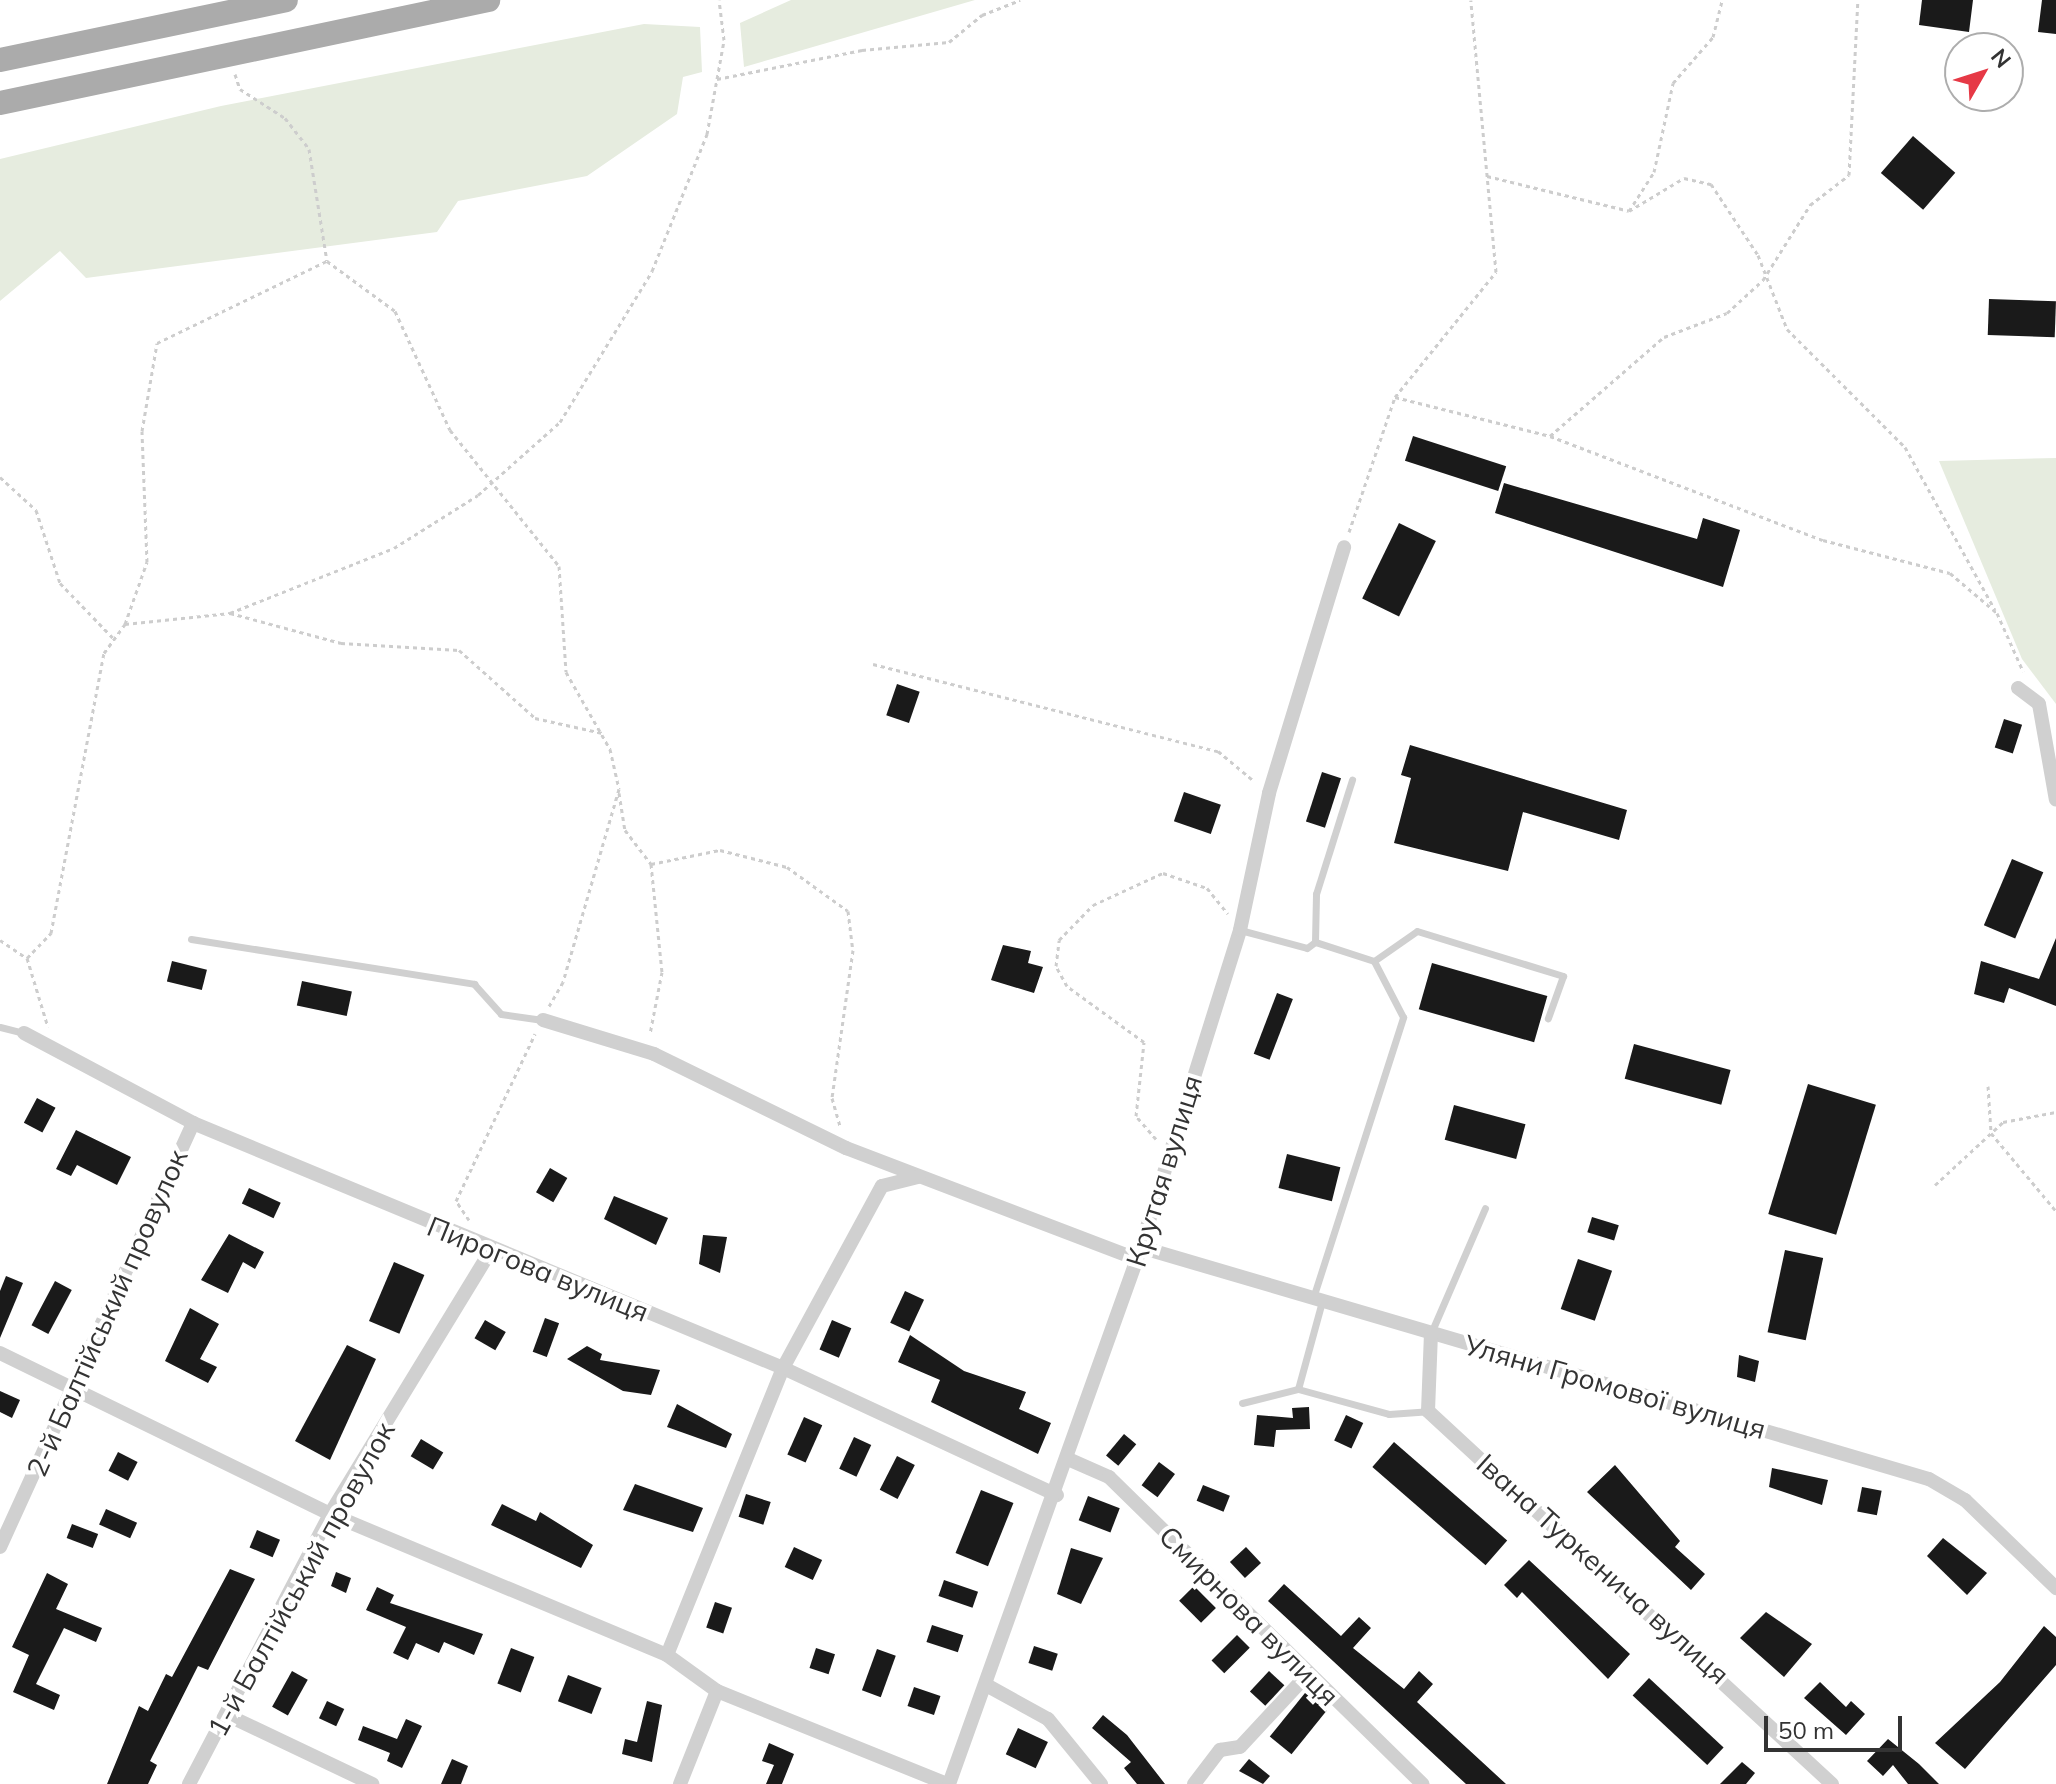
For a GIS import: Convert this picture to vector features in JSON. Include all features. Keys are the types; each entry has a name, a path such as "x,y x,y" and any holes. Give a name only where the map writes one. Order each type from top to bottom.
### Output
{"main road":[{"path":"0,60 286,0"},
{"path":"0,103 488,0"}],"street":[{"name":"Крутая вулиця","path":"948,1784 988,1686 1057,1495 1139,1253 1240,930 1269,793 1344,547"},
{"path":"2018,688 2039,704 2056,800"},
{"name":"Уляни Громової вулиця","path":"543,1020 654,1054 846,1148 919,1177 1139,1253 1318,1300 1929,1479 1965,1500 2056,1588"},
{"name":"Пирогова вулиця","path":"24,1033 56,1053 193,1123 490,1252 783,1368 1057,1495"},
{"name":"2-й Балтійський провулок","path":"0,1547 77,1390 193,1123"},
{"path":"667,1655 783,1368 882,1186 919,1177"},
{"name":"1-й Балтійський провулок","path":"189,1784 330,1514 490,1252"},
{"path":"1428,1411 1431,1333"},
{"path":"0,1353 330,1514 667,1655 717,1691 948,1784"},
{"name":"Івана Туркенича вулиця","path":"1428,1411 1832,1784"},
{"name":"Смирнова вулиця","path":"1068,1459 1109,1477 1307,1675 1423,1784"},
{"path":"1194,1784 1220,1750 1240,1747 1307,1675"},
{"path":"988,1686 1048,1719 1101,1784"},
{"path":"680,1784 717,1691"},
{"path":"227,1715 372,1784"}],"lane":[{"path":"1315,942 1316,894 1352,780"},
{"path":"1240,930 1307,948 1315,942"},
{"path":"1374,961 1417,931 1563,976 1548,1018"},
{"path":"191,939 474,984 501,1014 543,1020"},
{"path":"1298,1389 1318,1300 1403,1017 1374,961 1315,942"},
{"path":"0,1027 24,1033"},
{"path":"1431,1333 1485,1208"},
{"path":"1242,1403 1298,1389 1389,1414 1428,1411"}],"path":[{"path":"125,624 230,613 394,548 490,484 560,422 652,271 707,134 724,40 719,0"},
{"path":"717,79 862,50 949,42 982,15 1020,0"},
{"path":"1344,547 1395,397 1496,272 1471,0"},
{"path":"1629,211 1654,172 1673,83 1713,37 1722,0"},
{"path":"1550,436 1584,413 1627,363 1664,337 1727,313 1763,280 1810,205 1849,175 1858,0"},
{"path":"229,55 240,89 285,118 309,149 327,261 395,311 450,430 490,484 559,566 566,672 602,733 619,789 625,830 651,864 662,972 649,1030 654,1054"},
{"path":"1487,176 1629,211 1684,178 1711,184 1758,255 1763,280 1787,329 1905,447 1997,613 2039,704"},
{"path":"27,958 51,933 104,653 125,624 147,562 142,431 157,343 327,261"},
{"path":"1395,397 1550,436 1823,540 1950,573 1997,613"},
{"path":"0,477 36,510 60,583 114,639"},
{"path":"230,613 341,643 459,650 535,718 602,733"},
{"path":"873,664 1218,751 1269,793"},
{"path":"490,1252 456,1201 563,982 619,789"},
{"path":"651,864 720,850 787,867 848,911 853,950 832,1098 846,1148"},
{"path":"1168,1153 1136,1116 1144,1042 1067,986 1056,966 1059,940 1093,905 1163,873 1207,888 1240,930"},
{"path":"0,940 27,958 56,1053"},
{"path":"1988,1086 1991,1133 2056,1211"},
{"path":"1935,1185 2003,1122 2056,1112"}],"shaded area":[{"path":"791,0 975,0 744,67 740,23"},
{"path":"644,24 700,27 702,72 683,77 677,114 587,176 458,201 437,232 86,278 60,251 0,301 0,159 221,106"},
{"path":"2056,458 2056,704 2022,659 1939,461"}],"building":[{"path":"1922,0 1973,0 1969,32 1919,25"},
{"path":"2042,0 2056,0 2056,34 2038,32"},
{"path":"1913,136 1955,173 1923,210 1881,173"},
{"path":"1989,299 2056,301 2055,337 1988,335"},
{"path":"1413,436 1506,466 1498,491 1405,461"},
{"path":"1504,483 1697,539 1703,518 1740,530 1723,587 1495,513"},
{"path":"1399,523 1436,541 1399,616 1362,598"},
{"path":"897,684 920,692 909,723 886,715"},
{"path":"2004,719 2022,725 2013,753 1995,748"},
{"path":"1410,745 1627,810 1619,840 1523,812 1508,871 1394,843 1411,778 1401,775"},
{"path":"1322,772 1341,778 1325,828 1306,821"},
{"path":"1184,792 1221,805 1211,834 1174,821"},
{"path":"2012,859 2043,872 2015,939 1984,925"},
{"path":"2056,938 2056,1006 2009,988 2004,1003 1974,994 1981,961 2039,979"},
{"path":"1003,945 1031,951 1028,963 1043,967 1034,993 991,980"},
{"path":"172,961 207,970 202,990 167,981"},
{"path":"1432,963 1547,996 1534,1042 1419,1009"},
{"path":"302,981 352,992 347,1016 297,1005"},
{"path":"1277,993 1293,999 1270,1060 1254,1054"},
{"path":"1634,1044 1731,1070 1721,1105 1625,1079"},
{"path":"1808,1084 1876,1105 1836,1235 1768,1214"},
{"path":"37,1098 56,1108 42,1133 24,1123"},
{"path":"1454,1105 1525,1124 1516,1159 1445,1140"},
{"path":"76,1130 131,1157 117,1185 77,1165 71,1176 56,1169"},
{"path":"1287,1154 1340,1167 1332,1201 1279,1188"},
{"path":"550,1168 567,1178 553,1202 536,1192"},
{"path":"249,1188 281,1203 274,1218 242,1203"},
{"path":"614,1196 668,1218 656,1245 604,1219"},
{"path":"1592,1217 1619,1225 1614,1240 1587,1232"},
{"path":"229,1234 264,1252 255,1269 243,1262 228,1293 201,1280"},
{"path":"703,1235 727,1237 720,1273 699,1264"},
{"path":"1785,1250 1823,1258 1806,1340 1768,1332"},
{"path":"1578,1259 1612,1271 1595,1321 1561,1309"},
{"path":"394,1262 424,1275 399,1334 369,1321"},
{"path":"6,1276 23,1283 0,1338 0,1291"},
{"path":"55,1281 72,1290 48,1334 32,1325"},
{"path":"905,1291 924,1300 909,1332 890,1323"},
{"path":"190,1308 219,1324 200,1359 217,1367 208,1383 165,1361"},
{"path":"545,1318 559,1323 547,1357 533,1352"},
{"path":"485,1320 506,1332 495,1350 474,1338"},
{"path":"832,1320 851,1328 839,1358 819,1349"},
{"path":"910,1335 964,1371 1026,1392 1019,1409 1051,1423 1038,1454 931,1402 940,1380 898,1362"},
{"path":"347,1345 376,1359 330,1460 295,1441"},
{"path":"587,1346 602,1354 600,1360 660,1370 651,1395 623,1391 567,1359"},
{"path":"1739,1355 1759,1361 1755,1382 1737,1377"},
{"path":"0,1391 20,1400 12,1418 0,1412"},
{"path":"677,1404 732,1434 726,1448 667,1427"},
{"path":"1309,1407 1310,1429 1276,1430 1274,1447 1254,1445 1257,1415 1293,1418 1292,1408"},
{"path":"1346,1415 1363,1423 1351,1448 1334,1440"},
{"path":"804,1417 822,1425 806,1463 787,1454"},
{"path":"1124,1434 1136,1444 1118,1466 1106,1455"},
{"path":"854,1437 871,1445 856,1477 839,1469"},
{"path":"421,1439 443,1452 433,1470 411,1456"},
{"path":"1394,1442 1507,1540 1486,1565 1372,1467"},
{"path":"118,1452 138,1462 128,1481 108,1471"},
{"path":"897,1456 915,1465 898,1499 880,1490"},
{"path":"1159,1462 1175,1474 1158,1497 1142,1485"},
{"path":"1615,1465 1680,1541 1675,1547 1705,1574 1691,1590 1587,1492"},
{"path":"1772,1468 1828,1480 1822,1505 1769,1487"},
{"path":"635,1484 703,1508 693,1532 623,1510"},
{"path":"1203,1485 1230,1496 1224,1512 1197,1501"},
{"path":"1862,1487 1882,1491 1877,1515 1857,1512"},
{"path":"981,1490 1013,1503 988,1566 956,1553"},
{"path":"746,1494 771,1502 763,1525 739,1517"},
{"path":"1088,1496 1120,1508 1110,1532 1079,1520"},
{"path":"502,1504 536,1521 540,1512 593,1545 581,1568 491,1525"},
{"path":"106,1509 137,1523 130,1538 99,1525"},
{"path":"72,1524 98,1534 93,1548 67,1538"},
{"path":"257,1530 280,1540 273,1557 250,1547"},
{"path":"1943,1538 1987,1573 1967,1595 1927,1556"},
{"path":"794,1547 822,1560 813,1580 785,1567"},
{"path":"1246,1547 1261,1563 1245,1578 1230,1562"},
{"path":"1071,1548 1103,1558 1081,1604 1057,1594"},
{"path":"1529,1560 1630,1654 1608,1679 1522,1592 1517,1598 1504,1585"},
{"path":"230,1569 255,1579 208,1670 198,1666 150,1761 157,1765 148,1784 107,1784 139,1706 148,1711 166,1674 172,1677"},
{"path":"336,1572 351,1578 346,1593 331,1586"},
{"path":"47,1573 68,1584 56,1609 102,1628 96,1642 64,1628 36,1684 60,1695 54,1710 13,1692 29,1655 12,1647"},
{"path":"944,1580 978,1592 973,1608 938,1596"},
{"path":"1284,1584 1341,1636 1359,1617 1371,1628 1353,1648 1404,1689 1419,1671 1433,1684 1417,1702 1506,1784 1466,1784 1268,1601"},
{"path":"1194,1586 1216,1608 1201,1623 1179,1601"},
{"path":"377,1587 394,1595 390,1603 483,1634 474,1655 444,1642 439,1653 416,1643 408,1660 393,1653 406,1627 366,1610"},
{"path":"715,1602 732,1608 723,1633 706,1628"},
{"path":"1766,1612 1812,1644 1784,1677 1740,1638"},
{"path":"932,1625 963,1635 958,1652 926,1642"},
{"path":"2044,1626 2056,1637 2056,1665 1965,1769 1935,1743 2000,1682"},
{"path":"1237,1635 1250,1648 1224,1673 1212,1660"},
{"path":"1034,1646 1058,1654 1052,1671 1028,1663"},
{"path":"511,1648 534,1657 521,1692 497,1683"},
{"path":"816,1648 835,1654 829,1674 810,1668"},
{"path":"877,1649 896,1656 881,1697 862,1690"},
{"path":"292,1671 308,1680 288,1716 272,1707"},
{"path":"1269,1671 1284,1685 1265,1706 1250,1691"},
{"path":"568,1675 602,1688 592,1714 558,1701"},
{"path":"1649,1678 1724,1748 1707,1765 1633,1696"},
{"path":"1820,1682 1846,1707 1851,1701 1865,1714 1846,1735 1804,1698"},
{"path":"914,1687 940,1696 934,1715 907,1706"},
{"path":"1305,1693 1327,1711 1292,1754 1270,1737"},
{"path":"327,1701 344,1709 336,1726 319,1718"},
{"path":"647,1701 662,1705 652,1762 622,1754 625,1739 637,1742"},
{"path":"1103,1715 1127,1735 1165,1784 1137,1784 1124,1768 1131,1762 1092,1728"},
{"path":"406,1719 422,1726 402,1768 387,1761 390,1753 358,1740 363,1726 397,1739"},
{"path":"1018,1728 1048,1742 1036,1768 1006,1754"},
{"path":"1888,1739 1939,1784 1908,1784 1893,1765 1883,1776 1867,1761"},
{"path":"769,1743 794,1754 782,1784 766,1784 774,1765 762,1761"},
{"path":"452,1759 468,1766 461,1784 441,1784"},
{"path":"1249,1759 1270,1776 1263,1784 1239,1771"},
{"path":"1742,1762 1755,1773 1746,1784 1720,1784"}]}
